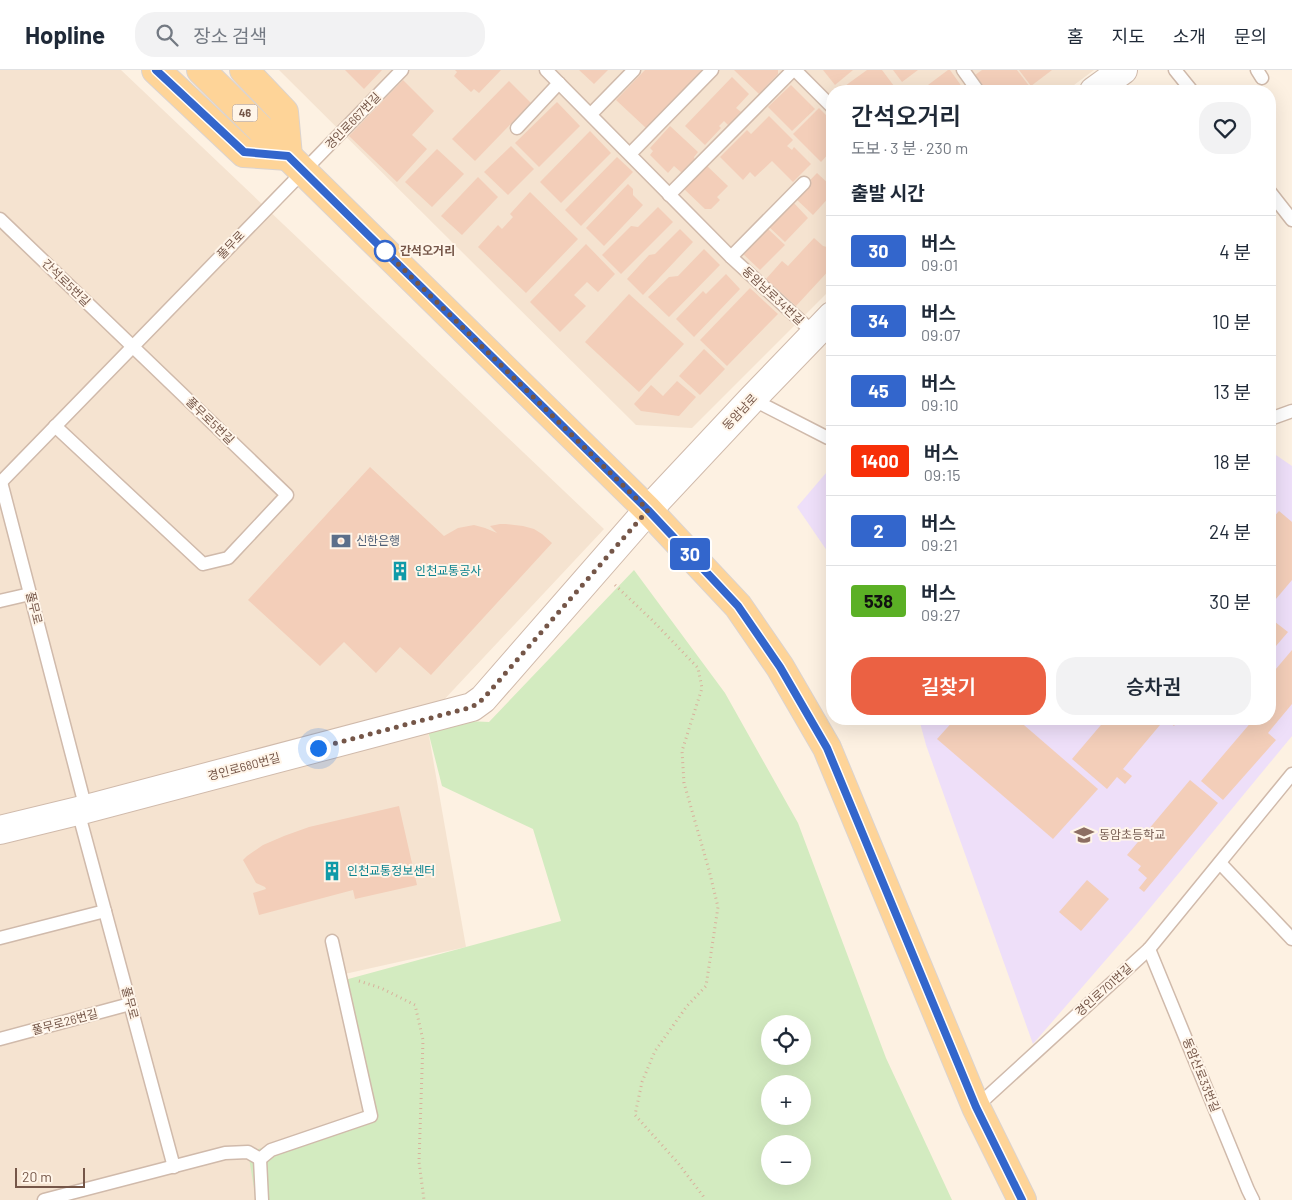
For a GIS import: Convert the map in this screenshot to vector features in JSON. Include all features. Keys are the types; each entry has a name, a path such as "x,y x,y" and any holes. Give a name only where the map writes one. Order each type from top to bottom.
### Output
{"main road":[{"path":"156,70 244,152 295,164 284,112 244,70"},
{"name":"46","path":"201,70 648,510 738,606 780,667 827,748 976,1107 1022,1200"}],"street":[{"path":"1102,85 1123,70"},
{"name":"동암남로","path":"648,510 824,325"},
{"name":"경인로680번길","path":"0,830 472,707 483,699 648,510"}],"lane":[{"name":"경인로667번길","path":"295,164 402,70"},
{"name":"동암남로34번길","path":"546,70 731,257 824,325"},
{"path":"591,114 634,70"},
{"path":"630,154 712,70"},
{"path":"669,195 794,70 826,101"},
{"path":"963,70 974,85"},
{"path":"1175,70 1187,85"},
{"path":"517,128 560,83"},
{"name":"풀무로","path":"174,1167 105,911 30,594 1,481 133,347 295,164"},
{"name":"동암남로34번길","path":"731,257 804,183"},
{"path":"1276,200 1292,220"},
{"name":"간석로5번길","path":"0,219 133,347"},
{"name":"풀무로5번길","path":"55,426 204,564 228,558 287,495 133,347"},
{"path":"752,399 826,437"},
{"path":"1276,417 1292,411"},
{"path":"0,601 30,594"},
{"name":"경인로701번길","path":"976,1107 1149,949 1292,774"},
{"path":"1220,863 1292,939"},
{"path":"0,938 105,911"},
{"path":"260,1159 271,1150 371,1116 332,941"},
{"name":"동암산로33번길","path":"1149,949 1253,1200"},
{"name":"풀무로26번길","path":"0,1039 130,1004"},
{"path":"44,1200 225,1153 248,1152 260,1159"},
{"path":"260,1159 262,1200"}],"path":[{"path":"598,568 698,668 702,688 682,751 684,783 718,907 706,986 687,1006 655,1051 642,1082 636,1115 678,1163 705,1200"},
{"path":"340,974 381,988 415,1005 423,1040 419,1162 424,1200"}],"shaded area":[{"path":"0,70 121,70 604,529 426,719 466,947 340,975 371,1116 268,1200 0,1200"},
{"path":"279,70 1094,70 1074,85 826,85 826,294 692,428 636,425"},
{"name":"동암초등학교","path":"1276,455 1292,466 1292,736 1136,925 1033,1044 926,745 921,725 1276,725"},
{"path":"826,473 826,549 797,507"}],"green space":[{"path":"634,570 725,693 798,823 886,1058 952,1200 256,1200 248,1152 371,1116 341,981 561,921 533,829 442,786 425,719 489,722"}],"building":[{"path":"345,70 382,70 364,89"},
{"path":"455,70 501,70 479,93 474,89 471,92 454,76 457,72"},
{"path":"579,70 608,70 594,84"},
{"path":"645,70 703,70 646,128 616,100"},
{"path":"734,70 778,70 778,74 759,94"},
{"path":"823,70 853,70 835,85"},
{"path":"867,70 882,70 893,85 846,85"},
{"path":"893,70 918,70 902,82"},
{"path":"950,70 961,85 928,85"},
{"path":"982,70 1017,70 1028,85 982,85 975,75"},
{"path":"1019,70 1052,70 1032,85 1030,85"},
{"path":"732,77 749,94 736,108 741,112 728,125 724,121 719,126 721,128 705,145 685,126"},
{"path":"403,80 434,111 412,135 427,149 397,182 349,136"},
{"path":"509,81 531,103 475,161 452,139"},
{"path":"791,85 815,109 792,131 768,107"},
{"path":"557,102 580,126 539,167 515,143"},
{"path":"819,108 826,115 826,157 821,162 793,134"},
{"path":"769,116 793,140 787,146 792,150 794,147 811,164 793,182 772,161 755,177 750,172 743,180 720,157 747,130 751,134"},
{"path":"670,126 698,152 694,157 695,160 682,173 674,166 668,173 650,155 653,151 650,148"},
{"path":"590,131 611,153 561,203 540,182"},
{"path":"511,146 534,169 508,195 484,172"},
{"path":"437,149 464,174 432,207 405,182"},
{"path":"617,157 633,172 581,226 565,210"},
{"path":"706,165 728,186 717,197 720,200 711,209 705,209 683,188"},
{"path":"817,173 826,181 826,201 813,215 794,197"},
{"path":"478,177 498,197 462,235 441,216"},
{"path":"628,184 633,189 633,195 643,205 604,246 586,228"},
{"path":"530,192 578,239 526,293 478,247 498,225 502,229 513,217 510,214"},
{"path":"791,200 808,218 785,242 767,225"},
{"path":"658,207 673,222 621,274 602,255 631,226 638,227"},
{"path":"766,227 785,245 760,270 741,252"},
{"path":"680,229 693,242 643,295 627,279 649,255 655,254"},
{"path":"814,238 826,247 826,274 796,306 766,279 782,261 788,266"},
{"path":"586,244 615,274 598,292 587,282 574,295 586,306 560,332 530,302"},
{"path":"704,249 720,265 669,317 648,297 669,277 678,276"},
{"path":"726,274 740,289 694,337 676,319 703,291 706,294"},
{"path":"750,288 778,314 727,366 700,340"},
{"path":"629,294 684,344 639,392 585,342"},
{"path":"704,349 725,369 700,395 679,376"},
{"path":"677,381 696,397 679,416 641,411 634,404 651,385 663,396"},
{"name":"인천교통공사","path":"370,467 444,536 458,528 474,525 497,533 490,526 506,524 534,529 552,543 431,675 400,647 376,673 344,642 320,666 248,600"},
{"path":"1279,511 1292,522 1292,580 1276,599 1276,514"},
{"path":"1276,623 1288,632 1276,646"},
{"path":"1292,650 1292,704 1276,723 1276,669"},
{"path":"950,725 1024,725 1098,789 1053,839 937,739"},
{"path":"1101,725 1160,725 1123,769 1132,776 1125,784 1117,777 1107,789 1072,759"},
{"path":"1249,725 1275,725 1268,733 1276,740 1223,800 1201,781"},
{"path":"1190,780 1218,803 1144,892 1139,888 1147,878 1138,870 1141,866 1127,855"},
{"name":"인천교통정보센터","path":"399,806 417,885 355,899 353,890 259,915 253,893 266,889 256,883 243,860 247,856 263,845 309,827"},
{"path":"1087,880 1109,899 1081,931 1059,912"}],"bus line":[{"name":"30","path":"156,70 244,152 288,156 648,510 738,606 780,667 827,748 976,1107 1022,1200"}],"place":[{"name":"간석오거리","path":"385,251"},
{"name":"신한은행","path":"341,541"},
{"name":"인천교통공사","path":"400,571"},
{"name":"동암초등학교","path":"1084,835"},
{"name":"인천교통정보센터","path":"332,871"}],"route":[{"path":"318,748 472,707 483,699 648,510 385,251"}]}
